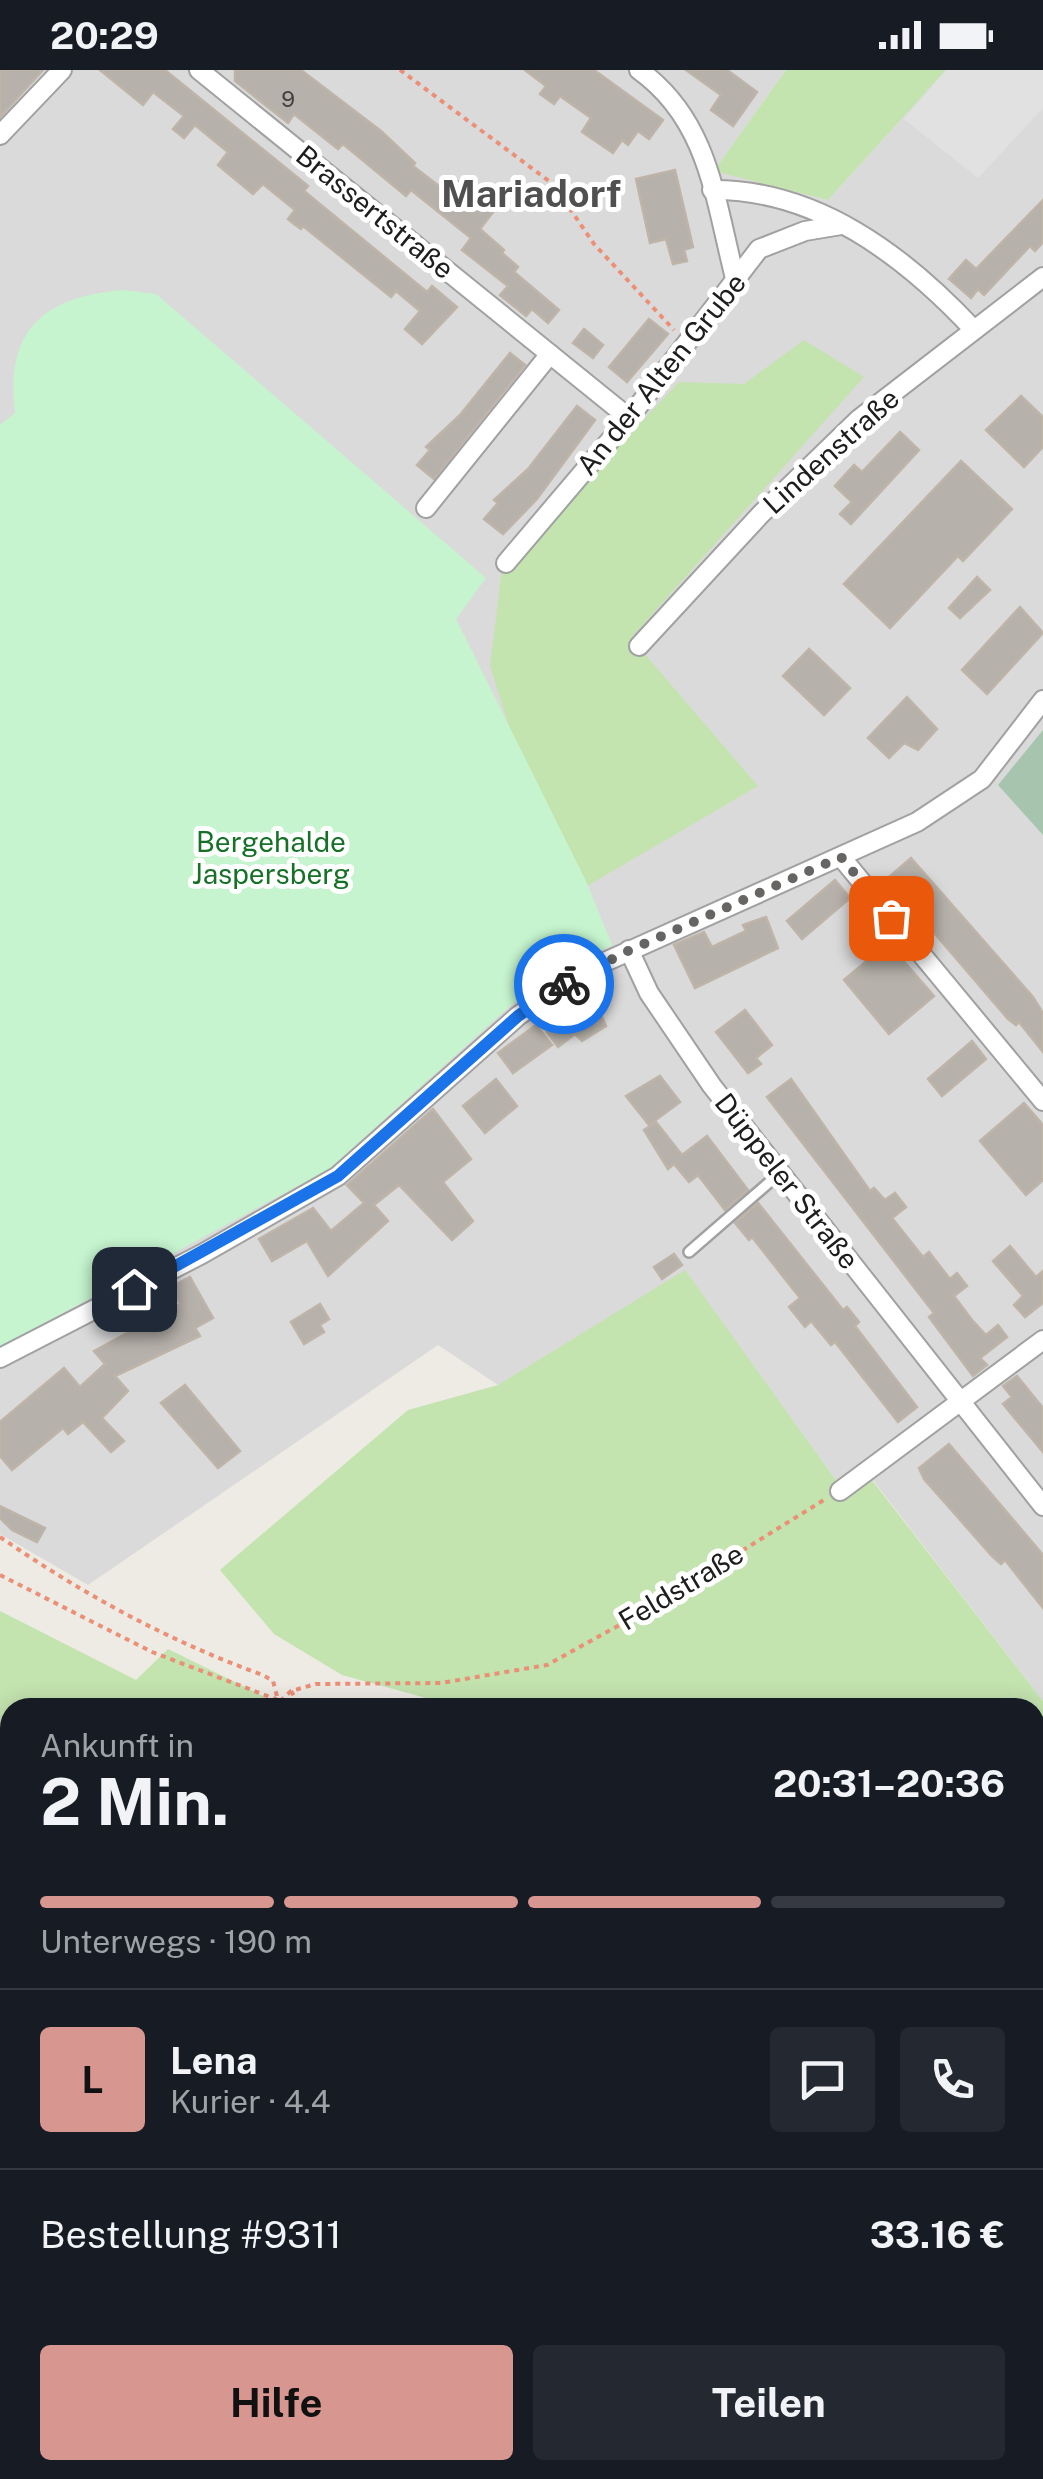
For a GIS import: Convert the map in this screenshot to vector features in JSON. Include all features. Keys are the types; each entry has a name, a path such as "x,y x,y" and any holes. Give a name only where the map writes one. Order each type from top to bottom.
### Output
{"street":[{"path":"0,136 62,70"},
{"name":"Brassertstraße","path":"199,70 629,418"},
{"path":"639,70 686,114 712,190 736,282"},
{"path":"712,190 780,196 841,225 898,256 974,330"},
{"name":"An der Alten Grube","path":"506,563 629,418 759,249 806,231 841,225"},
{"name":"Lindenstraße","path":"638,646 761,514 860,419 1043,277"},
{"path":"426,508 550,354"},
{"path":"0,1358 202,1254 338,1176 518,1016 578,974 917,822 982,778 1043,700"},
{"path":"841,857 1043,1101"},
{"name":"Düppeler Straße","path":"630,950 677,1039 1043,1506"},
{"path":"840,1491 1043,1340"}],"lane":[{"path":"689,1252 780,1173"}],"path":[{"path":"400,70 553,184 594,244 687,345"},
{"name":"Feldstraße","path":"281,1698 291,1691 359,1681 441,1683 547,1664 645,1611 840,1491"},
{"path":"0,1537 77,1590 173,1639 263,1675 273,1681 277,1698"},
{"path":"0,1574 152,1652 273,1698"},
{"path":"291,1691 295,1698"}],"shaded area":[{"path":"0,70 786,70 715,170 828,200 946,70 1043,70 1043,1698 869,1475 845,1493 685,1271 498,1385 438,1345 88,1585 0,1534"},
{"path":"946,70 1043,70 1043,108 978,178 904,119"}],"green space":[{"path":"786,70 946,70 828,200 714,171"},
{"name":"Bergehalde Jaspersberg","path":"123,290 156,294 486,578 456,619 586,881 612,945 566,968 510,1006 329,1169 0,1347 0,425 15,413 17,359 24,339 36,323 71,300"},
{"path":"804,340 864,377 631,638 758,786 563,900 490,666 502,569 679,382 744,384"},
{"path":"1043,730 1043,835 998,785"},
{"path":"685,1270 845,1493 868,1475 1041,1698 426,1698 342,1675 274,1634 220,1570 408,1410 498,1385"},
{"path":"0,1611 136,1680 168,1649 267,1698 0,1698"}],"building":[{"path":"0,70 43,70 0,117"},
{"path":"100,70 165,70 308,186 304,191 427,292 432,286 457,307 422,344 405,329 420,311 396,291 391,297 303,226 301,229 294,224 288,219 295,210 263,184 253,194 218,165 228,152 195,125 184,138 173,129 184,116 153,92 143,105"},
{"path":"235,70 301,70 381,131 415,163 413,166 444,190 455,179 494,211 480,229 518,267 514,272 559,310 548,323 532,309 526,316 500,295 508,286 462,250 471,238 411,190 406,196 343,144 338,149 294,114 288,123 235,81"},
{"path":"525,70 594,70 663,120 649,139 638,131 628,145 622,140 613,153 582,132 591,118 560,96 554,104 540,94 546,86"},
{"path":"686,70 727,70 757,92 733,126 711,110 721,95"},
{"path":"675,170 693,247 684,250 687,261 673,264 666,239 650,243 636,179"},
{"path":"1043,200 1043,242 1035,251 1030,246 984,295 978,289 971,298 949,279 966,260 976,269"},
{"path":"649,319 668,334 627,382 609,367"},
{"path":"584,329 603,345 593,358 573,343"},
{"path":"510,353 525,365 434,479 417,465 430,450 426,447 460,415"},
{"path":"1021,396 1043,417 1043,447 1024,467 986,430"},
{"path":"577,406 595,420 537,499 503,534 484,519 498,503 494,500 528,469"},
{"path":"900,432 919,450 851,524 840,514 852,502 835,486 854,465 862,472"},
{"path":"961,461 1012,509 963,561 958,556 890,628 844,584"},
{"path":"977,577 990,590 960,618 949,608"},
{"path":"1020,607 1043,633 987,694 962,670"},
{"path":"809,649 850,688 824,715 783,676"},
{"path":"907,697 937,729 918,750 904,743 889,758 868,738"},
{"path":"911,858 1033,997 1043,1013 1043,1052 1019,1022 1016,1025 1008,1019 894,886 889,877"},
{"path":"835,880 850,898 802,939 787,921"},
{"path":"766,917 778,948 695,988 674,945 704,932 712,947 746,931 743,925"},
{"path":"888,943 934,996 889,1034 844,980"},
{"path":"601,979 610,997 601,1015 606,1026 582,1041 575,1034 558,1047 547,1032 579,1009 571,994"},
{"path":"745,1010 772,1045 756,1058 761,1064 748,1073 716,1032"},
{"path":"536,1025 552,1045 513,1073 498,1053"},
{"path":"972,1041 986,1059 942,1096 928,1079"},
{"path":"660,1076 680,1102 649,1125 626,1096"},
{"path":"496,1079 517,1106 485,1133 463,1106"},
{"path":"791,1079 870,1191 874,1188 885,1200 895,1193 906,1207 892,1218 923,1257 929,1252 950,1279 957,1273 967,1286 954,1296 972,1320 986,1335 998,1325 1007,1337 980,1358 987,1365 973,1376 929,1317 934,1313 767,1097"},
{"path":"1024,1103 1043,1125 1043,1180 1026,1195 980,1141"},
{"path":"433,1109 471,1159 443,1182 473,1221 452,1240 399,1185 374,1205 388,1221 328,1276 307,1241 272,1261 259,1239 313,1208 331,1231 364,1203 347,1185"},
{"path":"656,1122 682,1155 707,1136 748,1190 725,1210 698,1175 689,1182 674,1164 668,1169 644,1130"},
{"path":"758,1203 843,1310 847,1307 859,1322 855,1326 917,1407 898,1422 835,1342 831,1345 811,1321 805,1327 789,1307 800,1298 752,1237 749,1240 735,1223"},
{"path":"1010,1246 1036,1277 1043,1271 1043,1303 1025,1317 1014,1305 1023,1296 993,1261"},
{"path":"674,1254 682,1265 662,1279 654,1267"},
{"path":"190,1277 213,1318 195,1328 200,1336 115,1376 128,1391 102,1418 124,1441 111,1452 83,1422 68,1434 63,1428 12,1470 0,1456 0,1422 64,1368 80,1387 105,1364 94,1351 180,1304 171,1287"},
{"path":"320,1304 329,1319 320,1325 324,1332 304,1344 291,1322"},
{"path":"1017,1376 1043,1408 1043,1452 1003,1404 1012,1397 1003,1386"},
{"path":"185,1385 240,1451 218,1468 161,1403"},
{"path":"949,1444 1043,1555 1043,1608 1005,1560 1001,1564 992,1556 924,1479 919,1468"},
{"path":"0,1506 45,1528 37,1542 12,1530 0,1518"}],"way so far":[{"path":"564,984 630,950 841,857 891,918"}],"district":[{"name":"Mariadorf","path":"531,194"}],"route":[{"path":"134,1289 338,1176 518,1016 564,984"}]}
